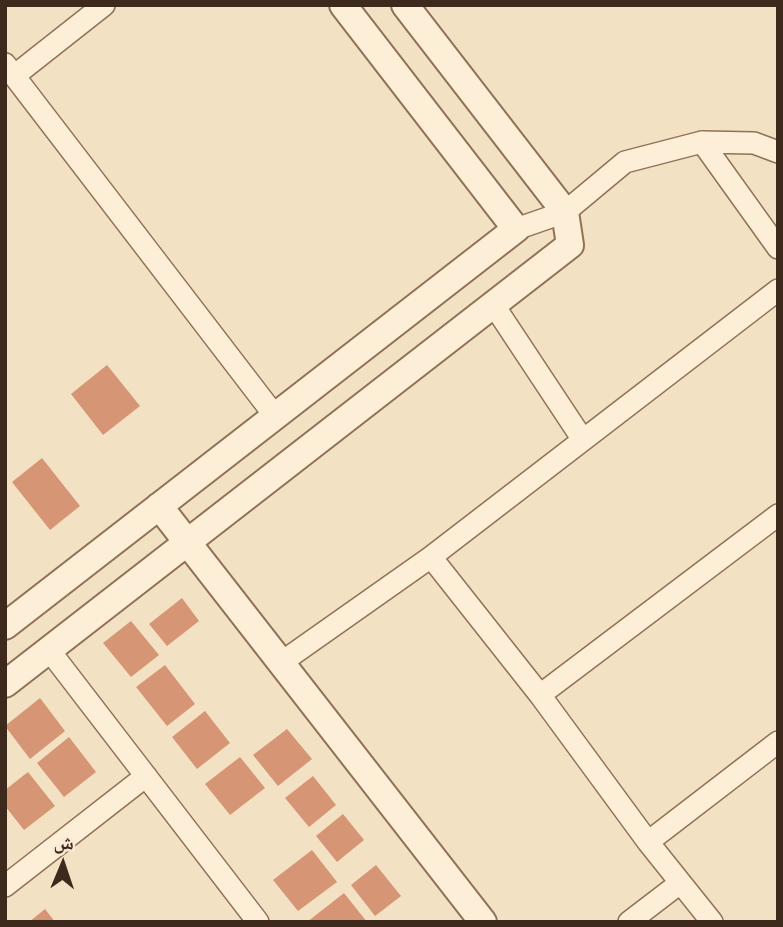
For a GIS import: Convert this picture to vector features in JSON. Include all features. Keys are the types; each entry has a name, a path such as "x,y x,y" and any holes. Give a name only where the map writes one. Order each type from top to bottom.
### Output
{"street":[{"path":"104,5 10,70 275,416"},
{"path":"343,5 516,229"},
{"path":"5,684 570,245 565,212 405,5"},
{"path":"702,142 778,248"},
{"path":"5,626 516,229 565,212 625,162 702,142 754,144 778,152"},
{"path":"282,662 431,557 778,290"},
{"path":"493,304 583,440"},
{"path":"159,506 484,922"},
{"path":"540,695 778,515"},
{"path":"431,557 540,695 648,842 712,922"},
{"path":"49,650 146,776 246,918"},
{"path":"648,842 778,742"},
{"path":"5,886 146,776"},
{"path":"629,922 680,883"}],"building":[{"path":"107,365 140,406 103,435 71,394"},
{"path":"42,458 80,506 50,530 12,482"},
{"path":"182,598 199,621 167,646 149,624"},
{"path":"131,621 159,655 131,677 103,643"},
{"path":"165,665 195,704 167,726 136,687"},
{"path":"40,698 65,731 30,759 5,726"},
{"path":"205,711 230,743 197,769 172,737"},
{"path":"287,729 312,759 278,786 253,755"},
{"path":"69,737 96,772 64,797 37,763"},
{"path":"240,757 265,788 230,815 205,784"},
{"path":"28,772 55,806 24,830 5,806 5,790"},
{"path":"313,776 336,805 309,827 285,798"},
{"path":"343,814 364,840 337,862 316,836"},
{"path":"312,850 337,882 298,911 273,880"},
{"path":"376,865 401,896 375,916 351,885"},
{"path":"344,893 367,922 307,922"},
{"path":"45,909 55,922 29,922"}]}
